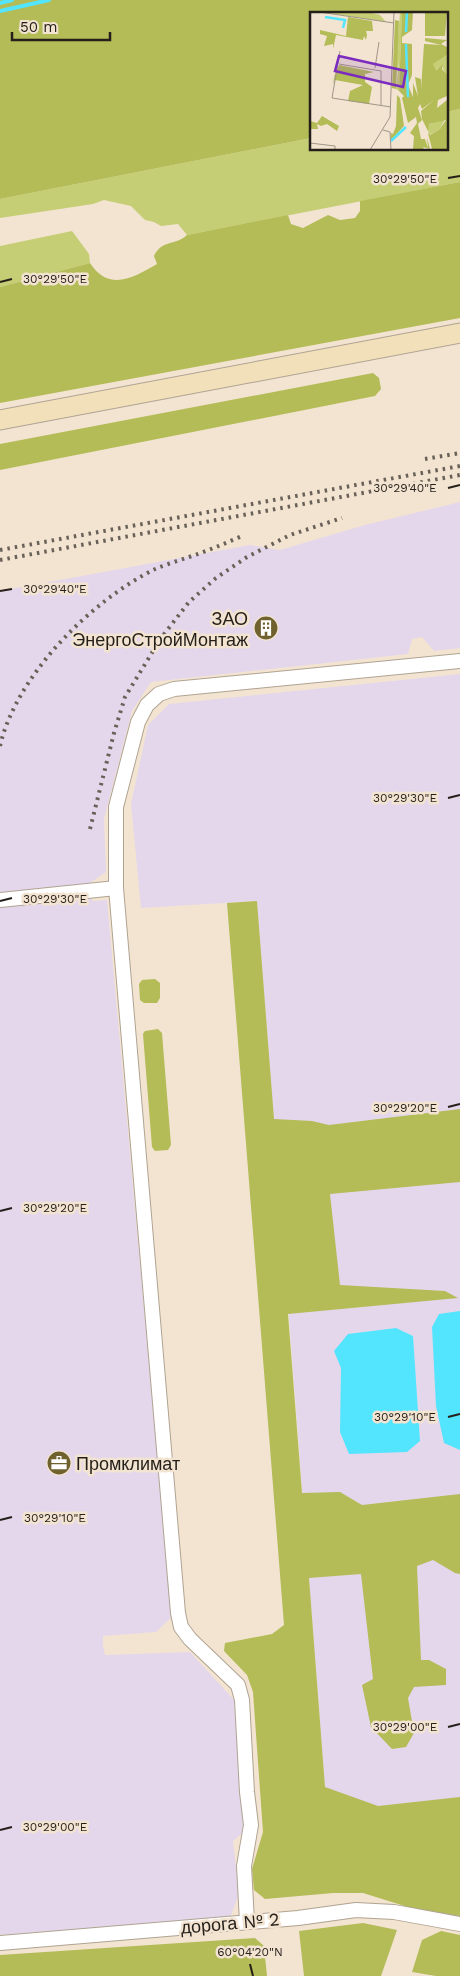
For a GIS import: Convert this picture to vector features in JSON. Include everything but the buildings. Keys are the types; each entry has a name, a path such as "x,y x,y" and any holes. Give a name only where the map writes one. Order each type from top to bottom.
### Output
{"main road":[{"path":"0,420 460,333"}],"street":[{"path":"247,1922 244,1866 251,1825 247,1792 242,1700 238,1685 190,1639 181,1627 178,1613 116,888 116,807 138,722 147,705 159,694 174,689 460,661"},
{"path":"0,900 116,888"},
{"name":"дорога № 2","path":"0,1943 247,1922 356,1910 394,1912 460,1924"}],"shaded area":[{"path":"460,502 460,648 434,651 422,637 412,639 408,654 151,682 132,711 104,819 106,872 90,883 92,901 107,900 172,1617 156,1632 103,1636 103,1645 105,1655 190,1652 236,1702 244,1832 233,1841 239,1894 230,1918 0,1935 0,591 250,545 280,550 365,525"},
{"path":"460,674 460,1892 333,1893 257,901 141,908 131,804 148,725 169,704"}],"green space":[{"path":"0,0 460,0 460,109 448,112 448,12 310,12 310,138 0,199"},
{"path":"460,109 460,182 187,235 178,224 161,226 145,220 131,206 104,200 93,204 0,218 0,199 310,138 310,150 448,150 448,112"},
{"path":"460,182 460,318 0,403 0,287 90,263 97,272 105,277 113,280 122,280 139,274 157,264 154,256 161,247 178,241 187,235 288,215 291,224 303,228 328,215 340,220 355,218 360,211 360,201"},
{"path":"72,231 89,254 90,263 0,287 0,246"},
{"path":"373,373 379,378 381,389 375,396 0,470 0,444"},
{"path":"257,901 274,1119 312,1121 329,1125 460,1109 460,1182 330,1194 340,1285 445,1291 458,1298 288,1314 302,1493 340,1492 362,1505 460,1494 460,1574 433,1560 417,1566 421,1660 429,1660 446,1669 446,1685 414,1687 408,1698 414,1733 406,1747 392,1749 371,1727 362,1685 373,1679 361,1574 309,1578 325,1787 378,1806 460,1797 460,1916 411,1908 363,1893 333,1893 265,1899 254,1890 252,1869 263,1832 253,1692 247,1675 224,1651 225,1643 272,1634 284,1625 227,903"},
{"path":"155,979 160,983 160,998 157,1003 144,1003 140,1000 139,984 142,980"},
{"path":"158,1029 162,1033 171,1145 168,1150 155,1151 152,1147 143,1034 145,1031"},
{"path":"363,1923 397,1930 381,1976 304,1976 299,1931"},
{"path":"441,1931 460,1935 460,1976 436,1976 412,1972 422,1940"},
{"path":"255,1938 264,1946 267,1976 0,1976 0,1955"}],"water":[{"path":"460,1311 460,1450 444,1443 436,1406 432,1327 439,1314"},
{"path":"396,1328 413,1336 420,1441 407,1452 349,1454 340,1432 341,1368 334,1351 348,1334"}],"waterway":[{"path":"0,3 12,0"},
{"path":"0,11 49,0"}],"railway":[{"path":"425,459 460,453"},
{"path":"0,550 460,466"},
{"path":"0,560 460,475"},
{"path":"90,829 125,697 161,638 189,602 216,578 247,557 290,535 342,518"},
{"path":"0,746 9,720 22,693 39,668 81,621 105,601 153,570 242,536"}],"place":[{"name":"ЗАО ЭнергоСтройМонтаж","path":"266,628"},
{"name":"Промклимат","path":"59,1463"}]}
